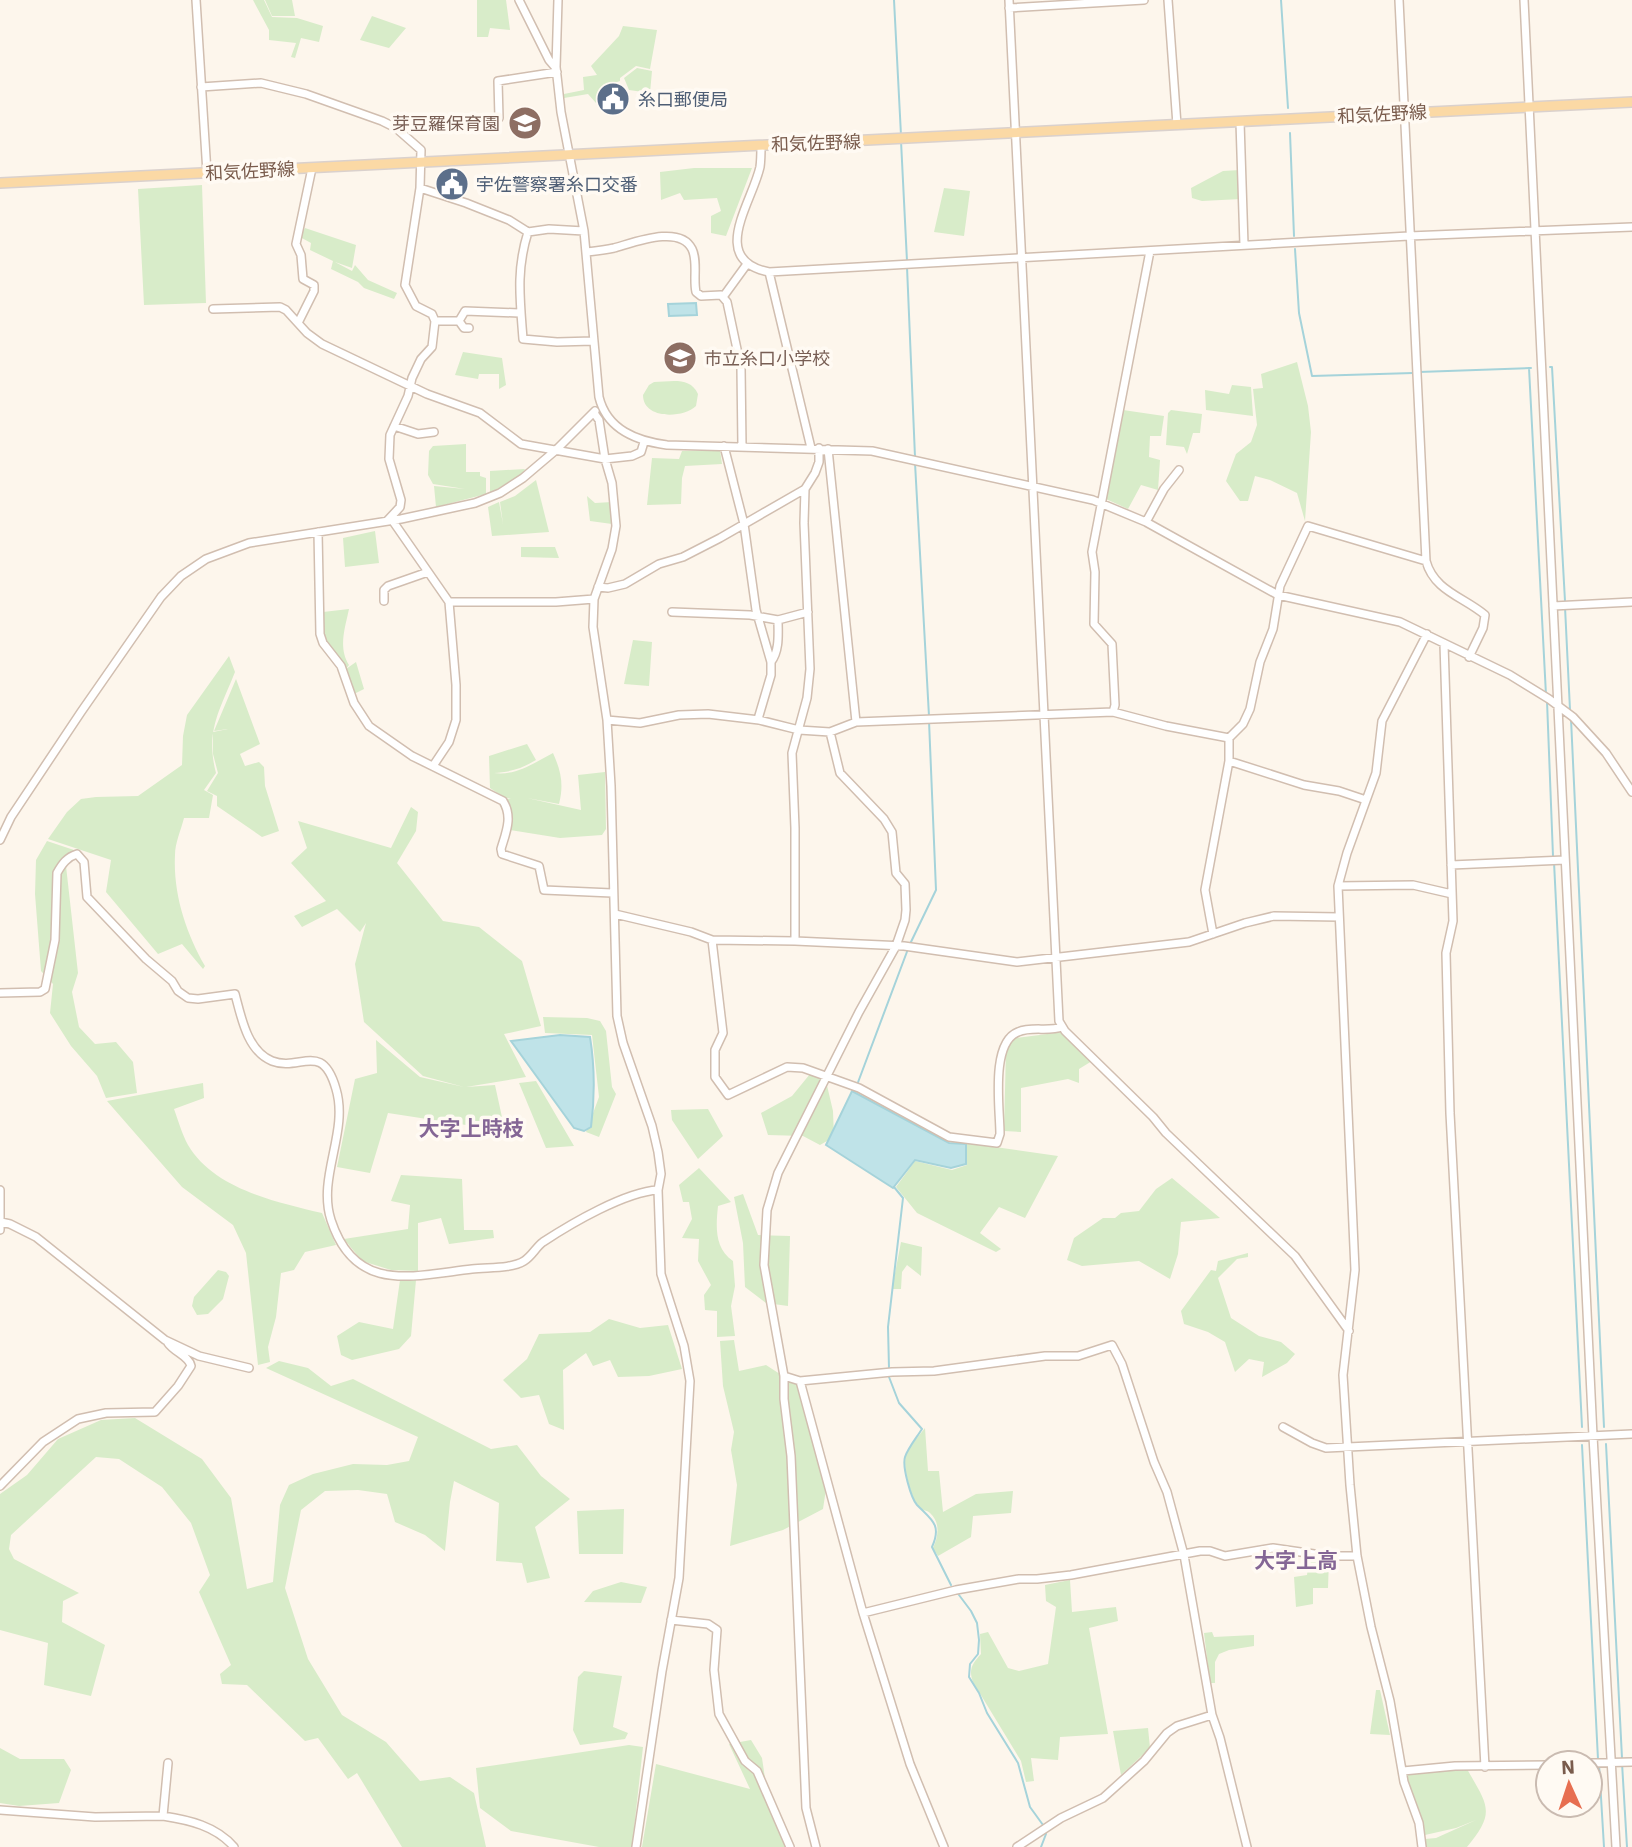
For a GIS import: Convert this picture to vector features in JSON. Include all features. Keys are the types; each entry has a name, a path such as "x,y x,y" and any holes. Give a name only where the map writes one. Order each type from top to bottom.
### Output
{"main road":[{"name":"和気佐野線","path":"0,183 1632,102"}],"street":[{"path":"197,0 207,173"},
{"path":"519,0 556,70"},
{"path":"558,0 556,70 568,155 587,252 600,405 620,430 645,442 872,451 1103,504 1146,522 1278,595 1400,622 1510,675 1570,715 1606,753 1632,792"},
{"path":"1144,0 1009,4 1056,957 1062,1027 1166,1133 1295,1256 1349,1331"},
{"path":"1168,0 1177,125"},
{"path":"1399,0 1426,561 1435,580 1446,591 1485,615 1483,628 1469,657"},
{"path":"1524,0 1534,231 1561,605 1557,860 1593,1436 1622,1762 1616,1847"},
{"path":"499,118 498,81 556,70"},
{"path":"201,88 269,84 347,107 396,128 421,150 420,188 405,285 416,306 432,314 435,321 432,347 421,359 390,435 388,451 401,500 400,507 390,521"},
{"path":"1240,122 1244,245"},
{"path":"761,145 759,171 738,231 739,254 747,264 769,272 1409,236 1632,227"},
{"path":"298,323 314,291 314,285 303,279 302,259 296,244 312,168"},
{"path":"420,188 509,220 528,232 549,229 584,231"},
{"path":"528,232 520,264 519,313 523,338 593,341"},
{"path":"587,252 645,238 682,239 691,246 694,253 696,292 701,296 723,297 727,302 741,368 743,446"},
{"path":"1113,712 1115,705 1112,644 1094,624 1095,572 1092,552 1150,251"},
{"path":"723,297 747,264"},
{"path":"598,587 608,589 625,584 659,564 683,557 805,489 815,473 819,462 769,272"},
{"path":"213,309 275,306 286,310 322,344 409,386 480,413 521,444 605,460 632,456 640,452 645,442"},
{"path":"459,321 465,311 519,313"},
{"path":"435,321 459,321"},
{"path":"459,321 464,328 470,328"},
{"path":"0,840 11,817 81,712 161,597 181,576 206,559 250,543 390,521 482,500 500,493 523,478 556,450 600,405"},
{"path":"594,413 599,420 605,460 612,483 616,526 612,549 594,599 593,627 607,720 617,1016 622,1042 652,1126 661,1174 658,1190 661,1274 684,1346 691,1381 682,1553 636,1847"},
{"path":"394,426 418,434 434,432"},
{"path":"724,446 744,524 757,616 771,662 771,675 758,719"},
{"path":"828,449 856,722"},
{"path":"1146,522 1164,489 1179,470"},
{"path":"795,941 792,754 807,698 810,669 805,489"},
{"path":"390,521 449,602 456,720 449,742 433,766"},
{"path":"1213,934 1205,890 1229,761 1229,738 1243,723 1250,709 1260,662 1273,629 1280,586 1308,526 1426,561"},
{"path":"318,533 320,634 323,643 341,666 354,703 365,722 412,756 503,801 509,818 502,854 539,866 544,890 612,893"},
{"path":"384,601 384,590 388,586 428,572"},
{"path":"449,602 556,602 594,599"},
{"path":"1561,605 1632,602"},
{"path":"672,612 757,616 778,620 808,612"},
{"path":"771,662 778,643 778,620"},
{"path":"1422,1847 1419,1823 1406,1790 1390,1701 1357,1556 1343,1375 1355,1270 1338,886 1342,867 1376,774 1382,721 1427,634"},
{"path":"1444,644 1453,921 1446,953 1450,1113 1485,1767"},
{"path":"607,720 640,723 679,715 708,714 758,719 799,730 830,732 856,722 1113,712 1229,738"},
{"path":"816,1847 806,1808 791,1456 784,1376 764,1265 765,1223 778,1173 862,1006 904,946 906,910 905,884 897,873 891,832 884,819 840,773 830,732"},
{"path":"1229,761 1304,785 1339,791 1366,800"},
{"path":"0,993 40,992 45,989 55,940 57,873 62,864 77,854 85,862 87,897 146,959 172,981 178,991 188,998 198,999 235,993 248,1035 260,1051 272,1061 285,1063 313,1060 327,1070 336,1088 339,1124 327,1196 330,1216 343,1247 355,1261 372,1271 393,1277 410,1277 506,1266 524,1261 540,1244 611,1205 646,1191 658,1190"},
{"path":"1451,865 1557,860"},
{"path":"1338,886 1413,885 1452,894"},
{"path":"614,915 691,932 712,940 904,946 1017,962 1189,942 1274,916 1339,917"},
{"path":"712,940 723,1033 715,1051 715,1077 728,1095 787,1067 803,1068 856,1086 948,1137 997,1143 1000,1134 1000,1056 1005,1044 1016,1032 1062,1027"},
{"path":"0,1190 0,1226 10,1224 36,1237 166,1340 199,1356 248,1368"},
{"path":"0,1486 43,1442 78,1419 106,1413 150,1413 160,1409 191,1366 189,1360 173,1349 166,1340"},
{"path":"784,1376 800,1381 892,1372 934,1371 1045,1356 1078,1356 1112,1345 1122,1364 1154,1462 1167,1492 1184,1555 1212,1716 1247,1847"},
{"path":"800,1381 863,1613 910,1764 944,1847"},
{"path":"1283,1427 1326,1448 1632,1434"},
{"path":"863,1613 1018,1578 1072,1575 1210,1551 1225,1556 1273,1548 1328,1556 1357,1556"},
{"path":"671,1620 708,1624 717,1630 714,1670 719,1714 745,1761 757,1771 790,1847"},
{"path":"1017,1847 1061,1818 1103,1798 1177,1726 1212,1716"},
{"path":"1604,1763 1622,1762"},
{"path":"163,1816 169,1763"},
{"path":"1403,1771 1455,1766 1534,1765"},
{"path":"0,1810 95,1817 163,1816 196,1823 214,1831 234,1847"}],"green space":[{"path":"253,0 264,0 272,17 297,18 323,26 319,42 301,38 295,58 291,57 296,43 269,40 269,30"},
{"path":"265,0 292,0 295,16 272,16"},
{"path":"477,0 506,0 510,30 490,28 488,37 477,37"},
{"path":"372,16 406,28 389,48 360,40"},
{"path":"623,26 657,30 650,69 636,66 620,78 620,81 611,84 596,103 588,94 564,98 564,94 584,90 583,77 597,75 591,66 619,36"},
{"path":"637,68 652,71 650,93 629,90 624,78"},
{"path":"694,168 752,168 726,236 711,233 711,216 721,211 717,198 684,200 680,193 661,200 660,172"},
{"path":"1240,170 1241,199 1202,201 1192,198 1191,188 1223,171"},
{"path":"202,185 206,303 144,305 138,189"},
{"path":"944,188 970,191 964,236 934,232"},
{"path":"305,228 356,245 352,268 335,262 352,271 355,265 368,280 397,293 394,299 364,288 358,282 331,269 333,261 310,250 311,243 300,237"},
{"path":"463,352 502,358 506,385 499,389 499,374 479,374 478,379 455,375"},
{"path":"1297,362 1308,406 1311,432 1305,521 1297,493 1255,476 1248,501 1240,501 1226,481 1236,454 1251,442 1257,425 1253,389 1263,388 1261,374"},
{"path":"654,382 685,382 698,394 696,406 673,415 649,409 643,395"},
{"path":"1232,385 1251,387 1253,416 1206,410 1205,390 1229,394"},
{"path":"1123,410 1164,416 1161,436 1150,436 1149,457 1160,460 1158,490 1141,485 1128,509 1106,499"},
{"path":"1171,410 1202,414 1200,433 1193,433 1187,454 1184,447 1166,445 1168,413"},
{"path":"466,444 466,472 480,472 480,476 486,478 486,494 436,507 434,486 465,489 433,484 428,475 429,451 433,446"},
{"path":"720,450 722,464 685,466 681,504 647,505 652,458 679,459 682,451"},
{"path":"525,469 521,475 490,493 490,471"},
{"path":"536,480 549,532 492,536 488,507 499,502 503,524 500,502 515,496"},
{"path":"587,496 595,503 612,502 612,524 590,521"},
{"path":"375,531 379,563 345,567 343,538"},
{"path":"521,547 555,547 559,558 521,557"},
{"path":"349,609 343,638 349,665 346,669 321,634 323,612"},
{"path":"633,640 652,642 649,686 624,684"},
{"path":"229,656 235,672 219,710 213,733 216,773 204,790 213,795 209,818 184,818 175,850 179,899 192,940 205,966 203,969 182,944 158,954 106,892 111,860 48,839 67,812 81,799 138,796 182,765 187,715"},
{"path":"356,662 364,689 354,694 346,669"},
{"path":"236,679 260,744 240,754 245,766 259,762 264,767 265,786 279,831 262,837 217,806 217,796 207,791 218,773 213,754 213,732 228,729 214,731"},
{"path":"527,744 536,760 515,770 494,773 517,771 553,753 561,778 559,804 527,798 581,810 578,775 605,772 606,829 602,835 560,838 510,830 511,809 507,799 511,798 505,798 490,788 489,756"},
{"path":"411,807 418,812 416,831 397,863 443,921 479,927 522,961 541,1026 504,1034 526,1077 466,1087 495,1085 505,1131 388,1113 370,1173 337,1167 355,1079 377,1073 376,1040 420,1077 464,1087 423,1076 364,1022 355,964 366,923 360,932 337,909 302,927 294,916 326,901 291,863 307,848 298,821 391,848"},
{"path":"47,841 74,850 66,866 78,973 72,992 79,1027 95,1044 116,1042 133,1062 137,1093 106,1098 97,1076 71,1046 50,1013 53,984 41,971 35,894 36,860"},
{"path":"543,1017 587,1018 600,1021 606,1031 612,1087 616,1094 599,1137 586,1132 599,1097 592,1035 545,1033"},
{"path":"1063,1032 1092,1061 1079,1069 1079,1083 1068,1079 1021,1088 1021,1132 1004,1131 1006,1049 1015,1038"},
{"path":"810,1074 825,1077 833,1111 834,1137 820,1145 803,1136 768,1135 761,1113 792,1096"},
{"path":"536,1081 574,1146 546,1148 519,1083"},
{"path":"203,1083 204,1098 174,1109 186,1141 199,1160 213,1173 248,1191 322,1213 336,1245 305,1252 294,1270 281,1273 276,1317 268,1347 270,1362 258,1365 246,1253 233,1225 182,1187 107,1101"},
{"path":"708,1109 723,1136 698,1159 672,1120 671,1110"},
{"path":"967,1143 1058,1156 1025,1218 999,1207 980,1233 1001,1249 996,1252 917,1213 896,1187 915,1161 952,1170 967,1165"},
{"path":"699,1168 731,1202 718,1206 717,1229 722,1250 733,1261 735,1286 731,1306 735,1336 717,1337 717,1311 705,1310 704,1295 711,1285 698,1261 699,1239 682,1238 692,1219 689,1202 683,1202 679,1185"},
{"path":"401,1175 462,1179 464,1230 493,1230 494,1238 449,1244 441,1218 418,1223 418,1271 391,1270 362,1261 344,1239 408,1229 410,1205 391,1201"},
{"path":"1172,1178 1220,1218 1181,1222 1178,1254 1170,1279 1139,1261 1082,1266 1067,1260 1074,1238 1103,1218 1115,1218 1121,1213 1139,1211 1156,1189"},
{"path":"743,1194 758,1235 790,1236 788,1306 766,1303 745,1287 743,1243 734,1197"},
{"path":"901,1242 922,1247 921,1276 907,1265 902,1272 901,1289 892,1289"},
{"path":"1248,1253 1248,1257 1237,1259 1218,1278 1231,1318 1259,1336 1281,1342 1295,1354 1287,1363 1262,1377 1264,1362 1249,1359 1235,1372 1225,1342 1208,1332 1184,1324 1181,1311 1211,1270 1216,1271 1218,1261"},
{"path":"218,1270 229,1276 223,1299 208,1314 197,1315 192,1306 194,1297"},
{"path":"400,1280 416,1280 411,1336 399,1349 352,1360 341,1355 337,1336 359,1322 393,1329"},
{"path":"609,1319 640,1328 668,1325 682,1369 649,1376 618,1377 610,1360 593,1366 586,1353 563,1370 564,1430 549,1424 539,1395 521,1398 503,1380 527,1359 539,1334 590,1332"},
{"path":"734,1340 739,1371 766,1365 800,1387 826,1489 823,1509 783,1530 730,1546 737,1485 731,1450 734,1432 723,1386 720,1341"},
{"path":"279,1361 308,1368 331,1386 353,1379 491,1449 517,1445 541,1476 570,1499 535,1527 550,1578 527,1583 522,1563 496,1561 499,1503 454,1481 445,1551 425,1535 395,1522 387,1494 358,1490 325,1491 301,1510 285,1588 308,1659 342,1715 386,1742 420,1781 450,1777 474,1793 486,1847 402,1847 357,1773 348,1779 318,1738 305,1741 247,1685 222,1684 220,1674 231,1665 199,1592 210,1575 191,1523 162,1487 119,1459 96,1457 11,1535 9,1549 14,1559 79,1593 63,1601 62,1622 105,1645 91,1696 44,1685 48,1643 0,1630 0,1494 27,1475 58,1439 101,1420 135,1418 202,1459 231,1498 247,1589 273,1582 280,1505 289,1485 313,1474 353,1464 387,1465 409,1461 418,1437 266,1368"},
{"path":"925,1428 928,1471 939,1471 943,1512 976,1494 1013,1491 1011,1513 973,1516 971,1537 938,1556 933,1548 937,1535 936,1521 917,1504 905,1467 907,1452"},
{"path":"624,1509 623,1554 579,1554 577,1511"},
{"path":"1309,1558 1329,1559 1328,1588 1313,1588 1313,1604 1296,1607 1294,1577 1307,1575"},
{"path":"1070,1580 1072,1612 1116,1607 1118,1621 1089,1628 1108,1734 1060,1737 1058,1760 1031,1758 1034,1781 1026,1782 1021,1761 973,1682 971,1670 981,1654 980,1634 988,1632 1008,1668 1019,1671 1048,1664 1056,1607 1046,1601 1045,1585"},
{"path":"621,1582 647,1587 641,1603 584,1602 593,1591"},
{"path":"1212,1632 1214,1637 1254,1635 1254,1646 1219,1654 1215,1662 1215,1683 1210,1683 1204,1633"},
{"path":"584,1671 622,1676 613,1727 628,1733 625,1739 580,1745 573,1730 578,1677"},
{"path":"1376,1690 1380,1690 1390,1735 1370,1734"},
{"path":"1148,1728 1150,1748 1121,1775 1113,1731"},
{"path":"751,1740 762,1758 766,1785 786,1847 642,1847 656,1764 750,1789 729,1744"},
{"path":"629,1745 643,1747 632,1847 599,1847 511,1831 480,1808 476,1768"},
{"path":"0,1748 20,1759 64,1759 71,1770 59,1803 19,1806 0,1803"},
{"path":"1440,1768 1467,1769 1484,1801 1485,1817 1467,1847 1425,1847 1425,1839 1436,1838 1476,1820 1425,1835 1406,1779 1407,1774"}],"water":[{"path":"696,303 697,315 669,316 668,304"},
{"path":"560,1035 590,1037 594,1071 593,1104 591,1127 584,1131 574,1128 511,1041"},
{"path":"852,1091 949,1143 966,1144 966,1164 951,1168 915,1160 893,1188 826,1145"}],"waterway":[{"path":"894,0 901,135"},
{"path":"1281,0 1288,108"},
{"path":"1290,133 1294,236"},
{"path":"901,141 907,261"},
{"path":"1295,249 1299,313 1312,376 1413,373"},
{"path":"907,267 915,457"},
{"path":"1550,367 1565,601"},
{"path":"1529,368 1546,695"},
{"path":"1419,372 1531,368"},
{"path":"915,463 929,716"},
{"path":"1565,607 1570,710"},
{"path":"1547,701 1553,856"},
{"path":"1571,719 1604,1427"},
{"path":"910,944 936,890 929,721"},
{"path":"1554,862 1582,1427"},
{"path":"857,1085 908,949"},
{"path":"889,1368 888,1327 903,1198 894,1187"},
{"path":"889,1377 899,1403 922,1429 905,1457 906,1475 917,1505 934,1523 936,1533 932,1547 951,1585"},
{"path":"1606,1444 1622,1758"},
{"path":"1582,1445 1597,1749"},
{"path":"959,1595 977,1623 978,1654 970,1664 969,1677 987,1713 1018,1763 1030,1807 1043,1825"},
{"path":"1622,1763 1627,1847"},
{"path":"1602,1819 1604,1847"},
{"path":"1041,1847 1046,1834"}],"place":[{"name":"糸口郵便局","path":"613,99"},
{"name":"芽豆羅保育園","path":"525,123"},
{"name":"宇佐警察署糸口交番","path":"452,184"},
{"name":"市立糸口小学校","path":"680,358"}],"district":[{"name":"大字上時枝","path":"471,1128"},
{"name":"大字上高","path":"1296,1560"}]}
